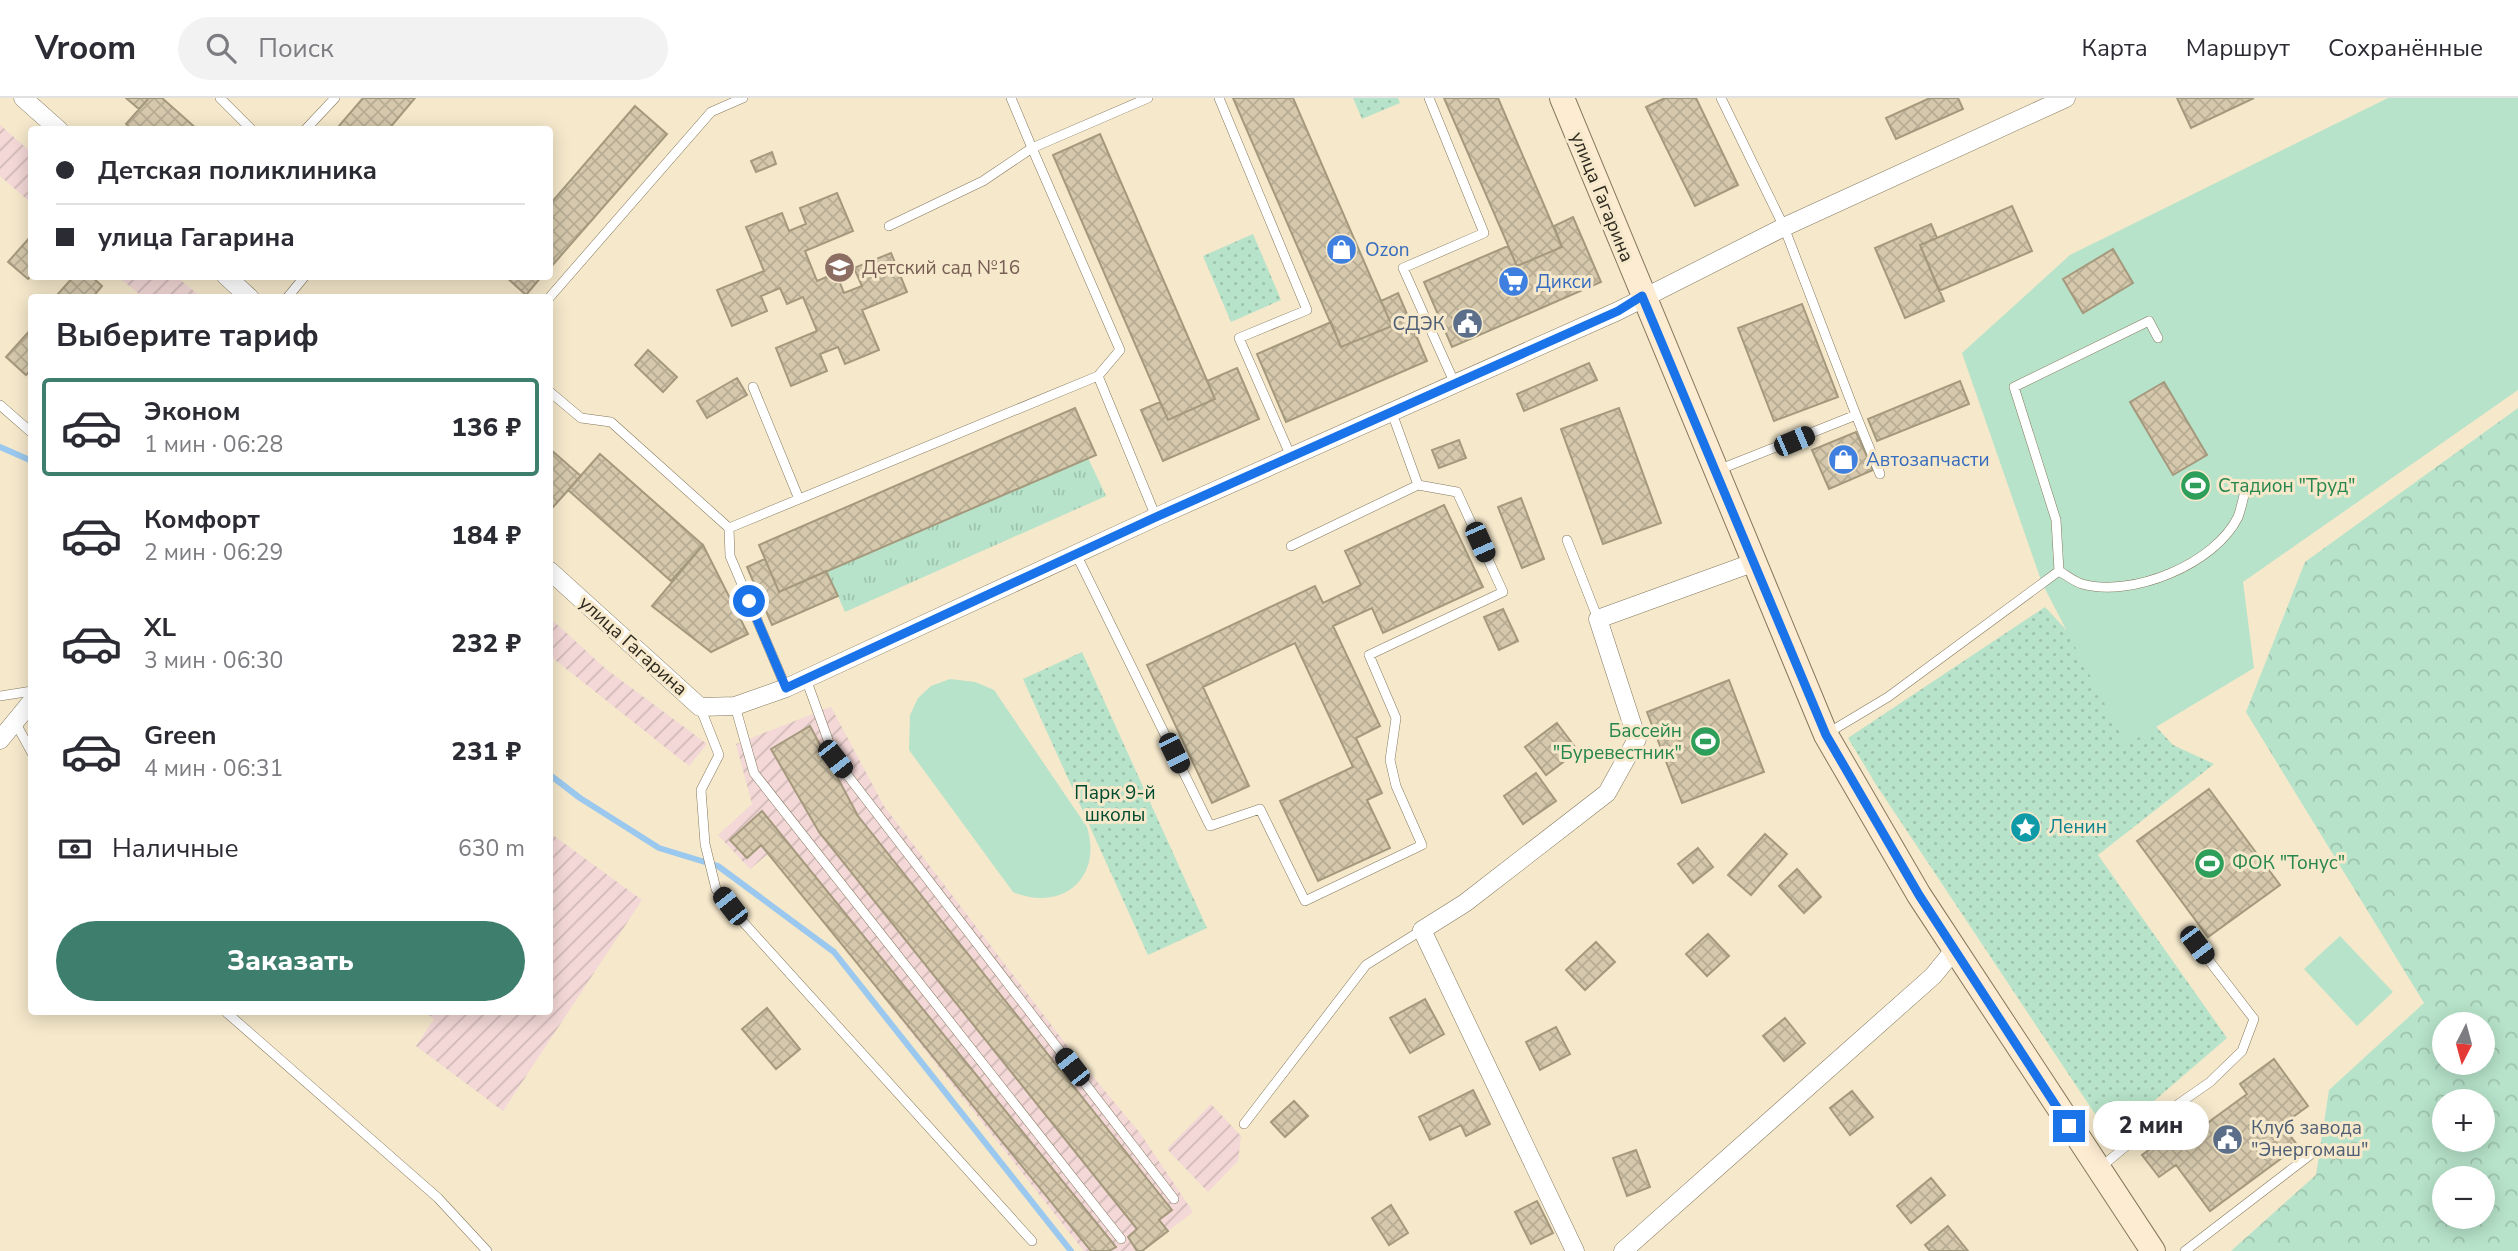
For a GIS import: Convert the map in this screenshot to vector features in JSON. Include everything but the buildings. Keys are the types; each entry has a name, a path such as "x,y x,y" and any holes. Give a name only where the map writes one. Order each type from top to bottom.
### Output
{"main road":[{"name":"улица Гагарина","path":"1562,98 1826,735 1919,895 2153,1251"}],"street":[{"path":"23,98 54,126"},
{"path":"1642,296 1784,227 2066,98"},
{"path":"230,280 246,294"},
{"name":"улица Гагарина","path":"553,574 700,707 735,706 807,679 1156,517 1292,459 1618,311 1642,296"},
{"path":"1575,1251 1422,930 1465,902 1607,793 1637,739 1598,619 1755,562"},
{"path":"0,740 28,706"},
{"path":"1623,1251 1933,976 1955,949"}],"lane":[{"path":"220,98 248,126"},
{"path":"309,126 335,98"},
{"path":"552,294 711,112 743,98"},
{"path":"729,528 1098,376 1120,350 1011,98"},
{"path":"889,226 983,181 1032,148 1148,98"},
{"path":"1219,98 1307,310 1239,338 1292,459"},
{"path":"1429,98 1484,233 1403,268 1455,384"},
{"path":"1721,98 1784,227 1880,474"},
{"path":"290,294 302,280"},
{"path":"2059,571 2056,520 2014,387 2149,321 2158,338"},
{"path":"1098,376 1156,517"},
{"path":"753,387 799,499"},
{"path":"553,395 581,418 611,422 729,528 730,556 786,688"},
{"path":"0,405 28,430"},
{"path":"1392,413 1418,485"},
{"path":"1716,470 1856,415"},
{"path":"1076,554 1210,827 1260,809 1305,901 1422,845 1396,786 1391,760 1396,718 1369,655 1503,592 1457,492 1418,485 1291,546"},
{"path":"2059,571 2082,584 2124,587 2174,573 2216,545 2237,518 2245,491"},
{"path":"1567,540 1598,619"},
{"path":"1826,735 1888,696 2059,571"},
{"path":"807,679 835,759 1174,1199"},
{"path":"0,696 28,692"},
{"path":"735,706 754,773 1121,1239"},
{"path":"700,707 719,755 701,790 705,844 716,889 1032,1241"},
{"path":"15,722 28,746"},
{"path":"1244,1124 1366,965 1422,930"},
{"path":"2098,1170 2167,1112 2210,1082 2242,1051 2254,1019 2197,945"},
{"path":"229,1015 438,1198 487,1251"},
{"path":"2185,1251 2310,1155"}],"shaded area":[{"path":"0,125 28,149 28,200 0,176"},
{"path":"122,280 181,280 197,294 139,294"},
{"path":"553,621 606,669 707,744 689,766 553,658"},
{"path":"831,707 884,806 1065,1043 1140,1133 1193,1212 1142,1251 1084,1251 769,853 750,869 718,835 752,804 736,744"},
{"path":"553,835 642,900 503,1111 416,1046 434,1019 429,1015 553,1015"},
{"path":"1211,1104 1241,1136 1238,1161 1208,1192 1167,1149"}],"green space":[{"path":"1353,98 1398,98 1400,103 1362,119"},
{"name":"Стадион \"Труд\"","path":"2388,98 2518,98 2518,390 2243,582 2254,668 2126,745 2042,583 1962,353 2070,255"},
{"path":"1253,234 1281,300 1231,322 1203,256"},
{"path":"2518,408 2518,1251 2231,1251 2316,1175 2329,1090 2424,1003 2246,712 2305,562"},
{"path":"1088,458 1106,496 845,612 827,571"},
{"path":"2045,607 2173,745 2214,764 2098,855 2227,1038 2111,1138 1877,786 1848,738"},
{"name":"Парк 9-й школы","path":"1082,652 1207,928 1148,955 1023,679"},
{"path":"950,679 975,682 994,690 1087,827 1089,862 1074,887 1062,894 1047,898 1013,892 909,750 910,715 918,698 931,686"},
{"path":"2340,936 2393,992 2357,1026 2304,969"}],"waterway":[{"path":"0,447 28,459"},
{"path":"553,777 580,798 659,848 718,866 834,952 1071,1251"}],"place":[{"name":"Ozon","path":"1342,250"},
{"name":"Детский сад №16","path":"839,268"},
{"name":"Дикси","path":"1513,282"},
{"name":"СДЭК","path":"1468,324"},
{"name":"Автозапчасти","path":"1843,460"},
{"name":"Стадион \"Труд\"","path":"2195,486"},
{"name":"Бассейн \"Буревестник\"","path":"1705,742"},
{"name":"Ленин","path":"2026,827"},
{"name":"ФОК \"Тонус\"","path":"2209,863"},
{"name":"Клуб завода \"Энергомаш\"","path":"2228,1139"}],"route":[{"path":"749,601 786,688 1156,517 1292,459 1618,311 1642,296 1826,735 1919,895 2069,1126"}]}
